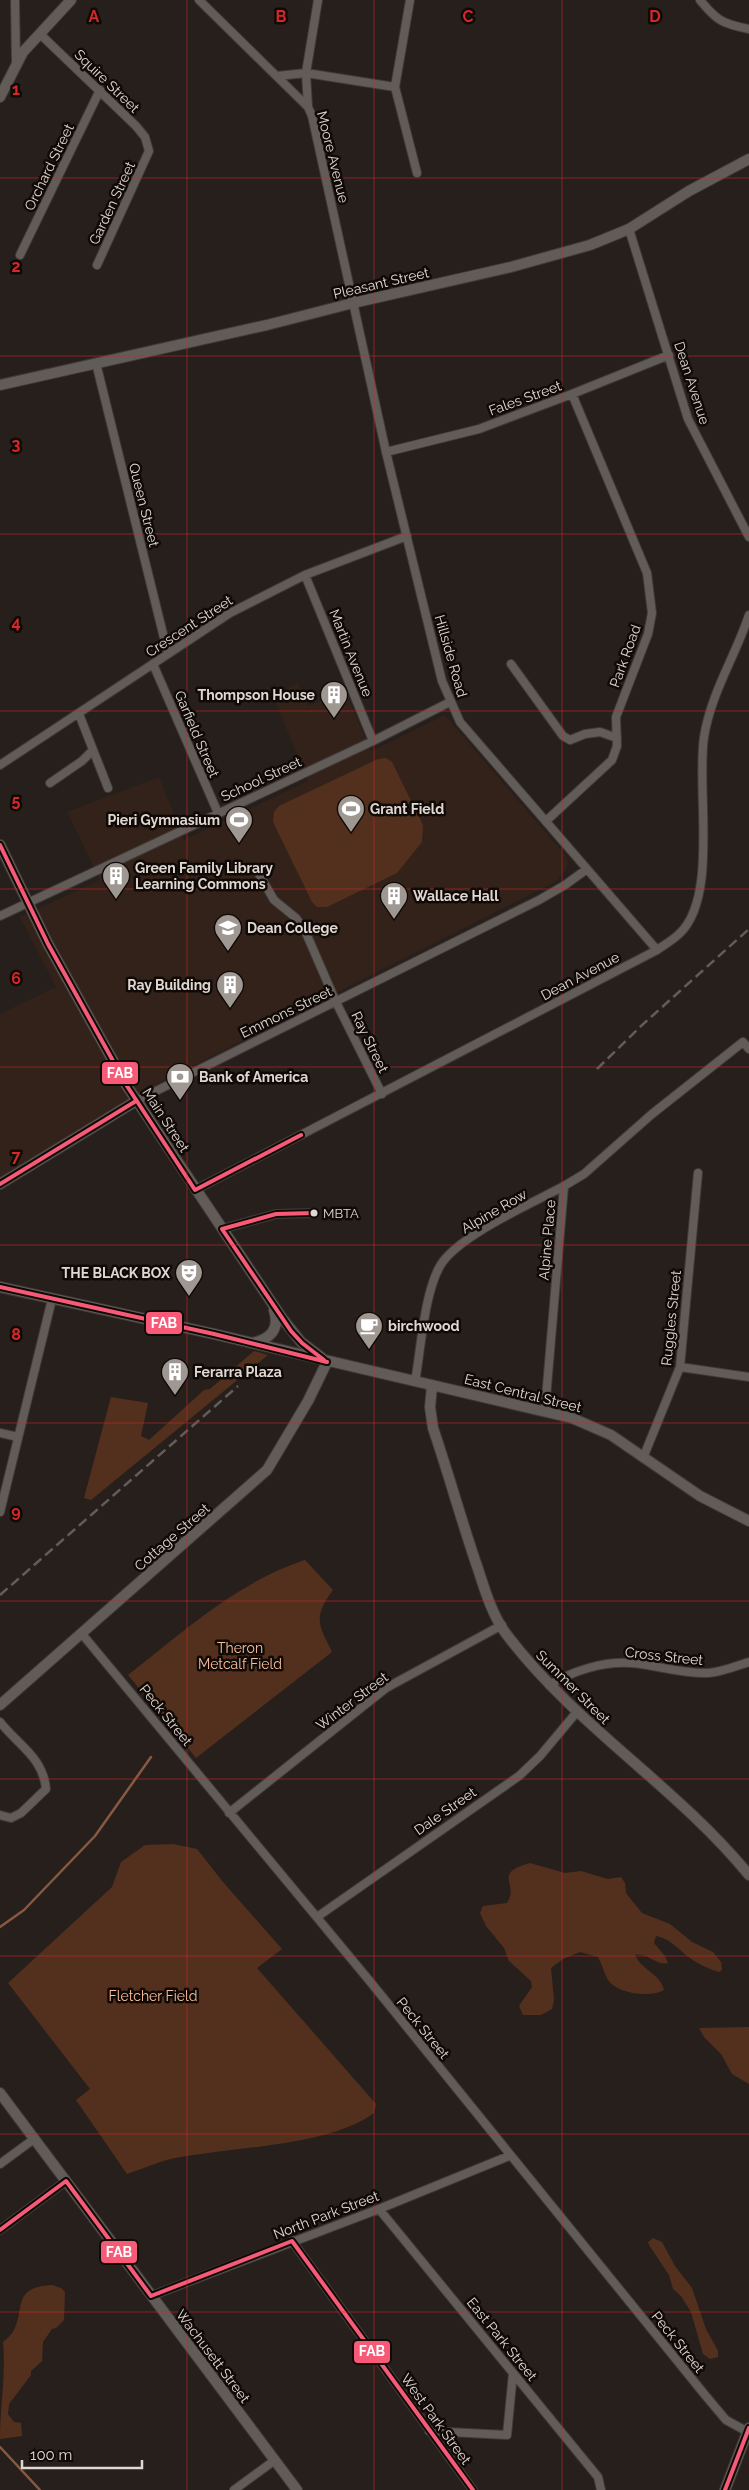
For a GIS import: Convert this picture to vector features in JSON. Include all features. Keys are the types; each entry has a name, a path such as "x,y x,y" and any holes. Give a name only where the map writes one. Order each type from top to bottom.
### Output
{"main road":[{"path":"0,97 16,62 71,0"},
{"name":"Pleasant Street","path":"0,385 267,325 528,262 590,245 629,229 689,191 749,159"},
{"name":"Main Street","path":"0,845 27,904 136,1101 297,1338 327,1362"},
{"name":"Emmons Street","path":"0,1184 136,1101"},
{"name":"East Central Street","path":"0,1288 545,1410 593,1426 611,1435 700,1496 749,1521"},
{"path":"251,1343 266,1338 275,1330 276,1320 273,1305"},
{"name":"Cottage Street","path":"0,1705 267,1470 308,1401 327,1362"},
{"name":"Summer Street","path":"432,1386 430,1407 433,1428 486,1592 507,1635 526,1661 576,1713 726,1846 749,1875"},
{"name":"Wachusett Street","path":"0,2094 297,2490"},
{"path":"725,2490 748,2430"}],"street":[{"path":"14,0 16,62"},
{"name":"Moore Avenue","path":"199,0 308,107 314,125 353,303"},
{"path":"308,107 306,73 318,0"},
{"path":"410,0 395,87 417,173"},
{"path":"700,0 719,21 726,25 749,29"},
{"name":"Squire Street","path":"40,34 100,90 145,137 149,151"},
{"path":"277,76 306,73 395,87"},
{"name":"Orchard Street","path":"20,255 100,90"},
{"name":"Garden Street","path":"97,265 149,151"},
{"name":"Dean Avenue","path":"629,229 688,419 749,538"},
{"name":"Hillside Road","path":"353,303 386,452 442,681 450,702 460,722 657,950"},
{"name":"Fales Street","path":"386,452 479,429 669,355"},
{"name":"Queen Street","path":"96,363 168,654"},
{"name":"Park Road","path":"546,821 607,766 617,746 616,717 648,634 652,614 647,573 572,394"},
{"name":"Crescent Street","path":"0,765 230,613 305,575 407,536"},
{"name":"Martin Avenue","path":"305,575 373,741"},
{"name":"Dean Avenue","path":"195,1190 657,950 680,934 695,908 703,868 704,738 709,713 720,682 738,649 749,615"},
{"name":"Garfield Street","path":"153,664 218,813"},
{"path":"511,664 563,736 570,740 585,734 600,732 617,738"},
{"name":"School Street","path":"0,916 373,741 450,702"},
{"path":"79,714 108,788"},
{"path":"50,782 82,761 92,751"},
{"name":"Emmons Street","path":"136,1101 538,900 565,886 587,869"},
{"name":"Ray Street","path":"259,874 274,900 296,918 306,933 336,1002 382,1094"},
{"name":"Alpine Place","path":"545,1410 564,1186 584,1174 652,1114 743,1042 749,1049"},
{"name":"Ruggles Street","path":"644,1458 680,1367 698,1174"},
{"name":"Alpine Row","path":"415,1382 428,1304 441,1264 460,1245 564,1186"},
{"path":"222,1229 276,1214 314,1213"},
{"path":"0,1512 52,1299"},
{"path":"680,1367 749,1376"},
{"path":"0,1433 18,1438"},
{"name":"Winter Street","path":"229,1813 386,1688 502,1625"},
{"name":"Peck Street","path":"82,1634 229,1813 318,1917 509,2156 726,2420 748,2430"},
{"name":"Cross Street","path":"550,1685 568,1674 615,1663 631,1663 687,1673 710,1673 749,1662"},
{"name":"Dale Street","path":"318,1917 519,1776 540,1756 576,1713"},
{"path":"0,1722 33,1756 45,1774 46,1789 21,1813 11,1818 0,1815"},
{"path":"0,2164 34,2139"},
{"name":"North Park Street","path":"151,2296 379,2209 509,2156"},
{"path":"0,2230 66,2181"},
{"name":"East Park Street","path":"379,2209 598,2478 601,2489"},
{"name":"West Park Street","path":"292,2241 472,2490"},
{"path":"430,2431 507,2435 513,2373"},
{"path":"234,2490 274,2460"}],"shaded area":[{"name":"Dean College","path":"298,683 308,706 345,691 371,751 445,715 566,856 568,862 565,871 555,882 159,1083 0,1178 0,1014 56,987 20,917 100,880 67,812 159,777 184,840 308,781 273,696"}],"green space":[{"name":"Grant Field","path":"386,758 392,762 423,825 422,842 397,873 327,907 317,907 312,902 273,822 274,812 279,806 378,759"},
{"path":"254,1351 268,1355 91,1500 84,1498 111,1397 148,1403 141,1436 149,1440 204,1390 210,1389"},
{"name":"Theron Metcalf Field","path":"305,1560 333,1590 322,1607 320,1614 323,1634 332,1652 196,1758 128,1675 190,1626 234,1595 280,1569"},
{"name":"Fletcher Field","path":"173,1844 197,1849 223,1882 282,1949 257,1968 376,2104 374,2113 353,2125 329,2134 273,2145 187,2156 163,2161 127,2174 76,2100 90,2089 8,1983 112,1887 121,1862 145,1845"},
{"path":"530,1863 565,1873 581,1871 608,1879 621,1877 625,1883 626,1893 642,1913 670,1924 692,1942 713,1952 721,1962 722,1970 719,1972 700,1964 671,1942 656,1936 654,1943 665,1956 668,1963 659,1963 644,1955 635,1955 641,1964 659,1979 664,1990 651,1994 634,1993 612,1985 598,1957 580,1952 563,1959 551,1968 554,2000 552,2009 541,2015 523,2015 519,2006 532,1987 531,1981 509,1961 504,1948 486,1926 480,1913 483,1906 507,1903 511,1890 509,1875 518,1867"},
{"path":"749,2027 749,2084 732,2074 721,2054 704,2037 699,2028"},
{"path":"653,2238 662,2242 675,2266 692,2288 706,2329 718,2351 718,2357 710,2359 703,2354 691,2312 681,2296 673,2289 669,2275 649,2245 648,2242"},
{"path":"52,2285 61,2288 65,2292 64,2320 56,2328 52,2329 43,2342 42,2361 31,2371 31,2375 9,2404 8,2414 14,2422 21,2423 22,2436 0,2439 4,2367 3,2342 14,2330 25,2294 39,2287"}],"waterway":[{"path":"0,1927 24,1910 95,1836 151,1757"},
{"path":"0,2447 40,2490"}],"railway":[{"path":"597,1069 641,1026 749,929"},
{"path":"0,1595 238,1386"}],"transit line":[{"name":"FAB","path":"0,845 48,944 127,1086 195,1190 301,1135"},
{"name":"FAB","path":"0,1184 136,1101"},
{"name":"FAB","path":"314,1213 276,1214 222,1229 291,1331 302,1343 324,1360"},
{"name":"FAB","path":"0,1287 214,1334 327,1362"},
{"name":"FAB","path":"0,2230 66,2181 151,2296 292,2241 473,2490"},
{"name":"FAB","path":"725,2490 749,2428"}],"place":[{"name":"Thompson House","path":"334,719"},
{"name":"Grant Field","path":"351,833"},
{"name":"Pieri Gymnasium","path":"239,844"},
{"name":"Green Family Library Learning Commons","path":"116,900"},
{"name":"Wallace Hall","path":"394,920"},
{"name":"Dean College","path":"228,952"},
{"name":"Ray Building","path":"230,1009"},
{"name":"Bank of America","path":"180,1101"},
{"name":"MBTA","path":"314,1213"},
{"name":"THE BLACK BOX","path":"189,1297"},
{"name":"birchwood","path":"369,1350"},
{"name":"Ferarra Plaza","path":"175,1396"}]}
